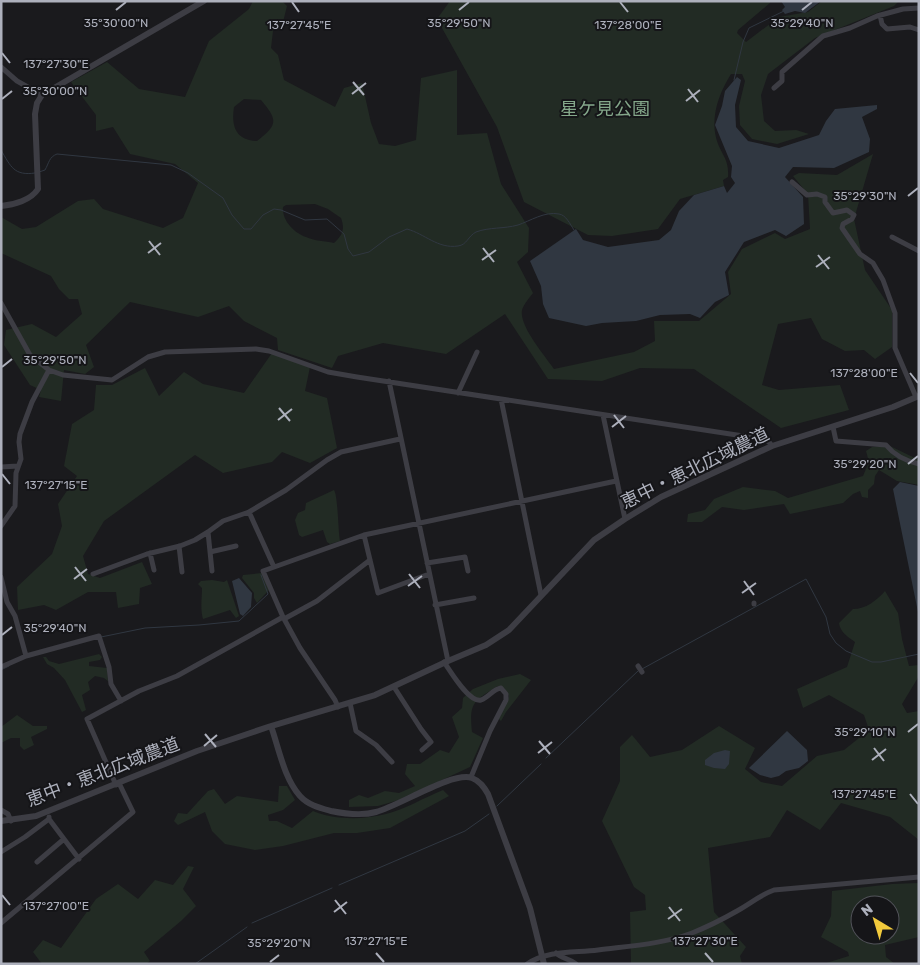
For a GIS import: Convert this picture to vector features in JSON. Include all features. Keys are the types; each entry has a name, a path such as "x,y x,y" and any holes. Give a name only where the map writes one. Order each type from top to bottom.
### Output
{"street":[{"path":"1,206 8,206 28,198 38,190 35,114 37,103 42,96 120,47 204,1"},
{"path":"774,88 782,81 782,72 823,36 850,28 880,15 903,9 919,8"},
{"path":"880,15 882,24 887,29 910,27 919,30"},
{"path":"1,67 17,81 42,96"},
{"path":"792,182 807,195 817,194 825,196 825,202 833,213 848,210 854,215 852,219 843,224 842,228 860,254 873,263 883,280 895,313 895,348 917,397"},
{"path":"892,237 919,251"},
{"path":"1,304 30,355 49,370 63,375 112,380 148,357 165,352 256,349 269,351 328,372 763,439 772,446"},
{"path":"458,393 477,352"},
{"path":"1,526 15,506 16,473 22,459 19,442 20,434 32,402 49,370"},
{"path":"389,381 446,661 471,698 484,699 498,688 501,688 506,694 504,704 490,731 471,777"},
{"name":"恵中・恵北広域農道","path":"1,821 27,818 50,811 197,751 271,726 350,703 394,687 446,661 486,645 502,636 594,540 661,497 772,446 893,408 917,397"},
{"path":"501,399 541,595"},
{"path":"603,415 625,519"},
{"path":"833,427 836,441 886,445 891,451 908,462 919,464"},
{"path":"93,574 195,540 223,521 249,512 286,490 326,460 341,452 400,439"},
{"path":"1,467 18,466"},
{"path":"338,707 283,618 264,571 364,535 616,481"},
{"path":"249,512 274,567"},
{"path":"208,532 212,571"},
{"path":"364,535 378,594 429,574"},
{"path":"179,546 182,572"},
{"path":"210,552 236,546"},
{"path":"150,554 154,570"},
{"path":"427,563 465,557 468,571"},
{"path":"1,923 133,812 87,719 139,691 177,676 317,601 370,560"},
{"path":"1,577 8,602 15,616 26,656"},
{"path":"436,605 474,598"},
{"path":"1,667 26,656 98,636 110,667 110,684 121,701"},
{"path":"394,687 420,729 431,742 422,750"},
{"path":"350,703 356,731 376,745 392,762"},
{"path":"271,726 287,772 296,791 304,800 320,808 360,815 374,813 403,802 451,779 464,776 471,777 480,783 488,794 530,908 544,964"},
{"path":"1,810 8,814 11,821"},
{"path":"50,811 49,819 79,859"},
{"path":"1,852 49,819"},
{"path":"36,862 64,839"},
{"path":"527,964 543,956 556,953 579,952 663,941 691,933 739,910 762,894 774,890 919,877"},
{"path":"556,953 560,958 571,960 576,964"}],"green space":[{"path":"253,1 282,1 287,6 283,22 273,31 271,48 278,55 284,80 335,107 344,88 362,83 371,123 379,144 395,146 416,140 421,78 457,70 457,135 487,133 501,184 529,228 528,252 517,262 533,293 522,310 522,317 528,332 554,369 634,352 655,341 654,321 699,321 731,294 728,272 742,249 775,233 785,239 810,229 808,194 793,176 799,173 837,175 873,154 854,219 865,270 892,310 892,347 875,359 864,350 845,351 822,339 811,318 778,324 762,385 779,390 840,385 849,410 781,428 694,369 640,368 602,381 548,379 505,314 446,354 383,343 338,356 332,368 278,350 277,338 244,321 229,306 198,317 130,302 86,345 94,367 85,374 64,370 61,401 39,397 41,390 30,385 4,345 6,330 32,324 56,337 82,314 78,299 69,299 59,289 51,276 1,253 1,217 22,229 36,227 78,201 94,199 103,209 163,228 183,218 198,183 175,164 130,154 113,127 96,131 96,115 71,82 107,62 139,89 185,97 209,41 249,9","holes":["244,99 261,100 273,118 269,131 257,141 244,138 234,126 234,107","315,204 328,209 341,218 342,232 334,243 301,235 286,221 283,212 283,207 286,205"]},
{"name":"星ケ見公園","path":"450,1 770,1 738,30 737,33 746,42 779,17 808,12 822,1 899,1 894,6 815,38 768,74 761,95 764,121 775,131 796,130 809,134 777,144 752,139 740,125 739,106 745,81 742,74 731,74 722,90 716,108 714,126 718,144 728,167 728,177 723,180 724,186 680,199 658,229 612,236 588,235 524,202 497,127 437,19"},
{"path":"272,353 310,367 305,391 327,398 337,448 310,463 282,452 272,462 223,473 195,455 104,521 83,556 88,574 100,578 142,562 152,584 140,588 139,604 118,608 116,592 88,592 56,610 44,605 18,610 17,587 52,554 62,526 58,504 77,476 64,466 72,424 94,410 96,385 112,385 145,368 159,396 184,372 203,384 244,393"},
{"path":"890,446 919,460 919,485 897,481 879,470 875,476 874,484 868,490 868,498 862,497 860,491 853,494 843,503 790,514 784,504 744,510 722,507 702,522 687,522 688,514 705,510 714,499 743,487 775,491 788,498 863,476 869,462 866,451 872,447"},
{"path":"334,490 340,541 330,544 327,542 323,530 302,537 299,535 295,520 298,513 305,510 306,503"},
{"path":"262,573 269,590 257,603 254,593 242,578 243,575"},
{"path":"227,580 239,616 236,618 230,610 203,619 201,607 202,588 198,584 201,581 224,582"},
{"path":"885,591 898,613 909,666 919,665 919,676 902,704 907,713 919,711 919,840 890,817 841,803 820,830 787,810 770,837 708,848 714,912 746,947 740,956 742,964 631,963 630,912 646,910 645,895 634,887 602,821 620,781 620,747 632,735 650,757 682,750 719,726 755,748 745,769 761,782 782,786 817,756 844,750 869,730 864,715 829,695 803,708 797,689 847,667 855,642 843,632 839,623 853,609 862,608 870,604"},
{"path":"99,654 102,657 100,660 89,662 89,666 107,668 108,681 95,676 88,682 90,690 82,695 86,710 82,712 65,680 54,668 47,664 43,657 59,664"},
{"path":"520,674 531,680 501,721 498,718 509,696 504,688 498,686 483,695 474,704 471,715 472,732 483,738 470,767 399,800 378,806 349,807 349,800 359,795 368,798 385,791 399,793 415,786 405,774 407,764 420,764 440,750 449,753 459,737 452,717 462,708 463,698 473,689 498,679"},
{"path":"17,715 33,726 47,726 47,729 31,737 34,745 24,750 20,746 20,738 11,738 1,743 1,727"},
{"path":"279,786 287,786 295,800 283,810 268,815 269,821 277,821 292,828 313,811 339,817 368,817 400,810 443,790 449,796 390,828 357,833 334,833 283,846 255,850 225,844 212,831 205,812 178,825 174,821 178,813 187,814 208,791 214,789 225,804 237,796 278,802"},
{"path":"188,866 194,867 183,889 196,906 144,952 150,961 146,964 42,964 33,952 43,940 61,948 96,899 118,884 138,899 155,880 173,885"},
{"path":"919,883 919,937 900,941 900,895 850,895 850,945 885,945 886,957 895,964 823,964 849,956 848,952 821,937 831,916 832,891"}],"shaded area":[{"path":"781,1 821,1 805,13 795,11 785,14 782,10 785,7"},
{"path":"737,77 741,80 735,105 736,127 748,141 779,148 819,135 835,109 877,105 877,109 862,117 870,139 869,152 834,168 793,167 785,177 803,197 804,224 786,236 775,230 744,242 725,272 729,295 715,302 700,318 690,314 660,315 636,321 586,326 549,318 543,304 541,286 530,261 576,229 583,240 608,247 659,240 671,230 679,211 694,195 724,186 727,193 735,183 731,177 732,166 715,125 725,91"},
{"path":"900,482 919,486 919,617 893,489"},
{"path":"239,578 252,593 251,607 243,616 240,614 232,581"},
{"path":"787,731 807,750 808,761 799,768 786,771 779,776 771,778 760,775 749,768"},
{"path":"725,750 730,751 729,764 725,769 705,765 705,760 714,753"}],"waterway":[{"path":"734,80 743,42 749,28 784,11"},
{"path":"1,150 18,172 35,173"},
{"path":"39,172 45,170 51,159 57,154 171,165 188,173 223,198 232,215 244,229 251,229 263,215 274,209 305,220 327,219 344,234 348,249 353,256 369,252 389,237 407,229 438,243 458,246 476,232 518,225 554,213 564,216 574,230"},
{"path":"101,637 145,628 239,621 268,594 261,575"},
{"path":"642,669 806,579 826,617 830,634 836,643 846,651 872,662 881,662 919,654"},
{"path":"1,670 9,666"},
{"path":"546,758 638,671"},
{"path":"497,806 541,764"},
{"path":"339,885 465,831 489,814"},
{"path":"252,923 332,888"},
{"path":"195,964 247,927"}]}
